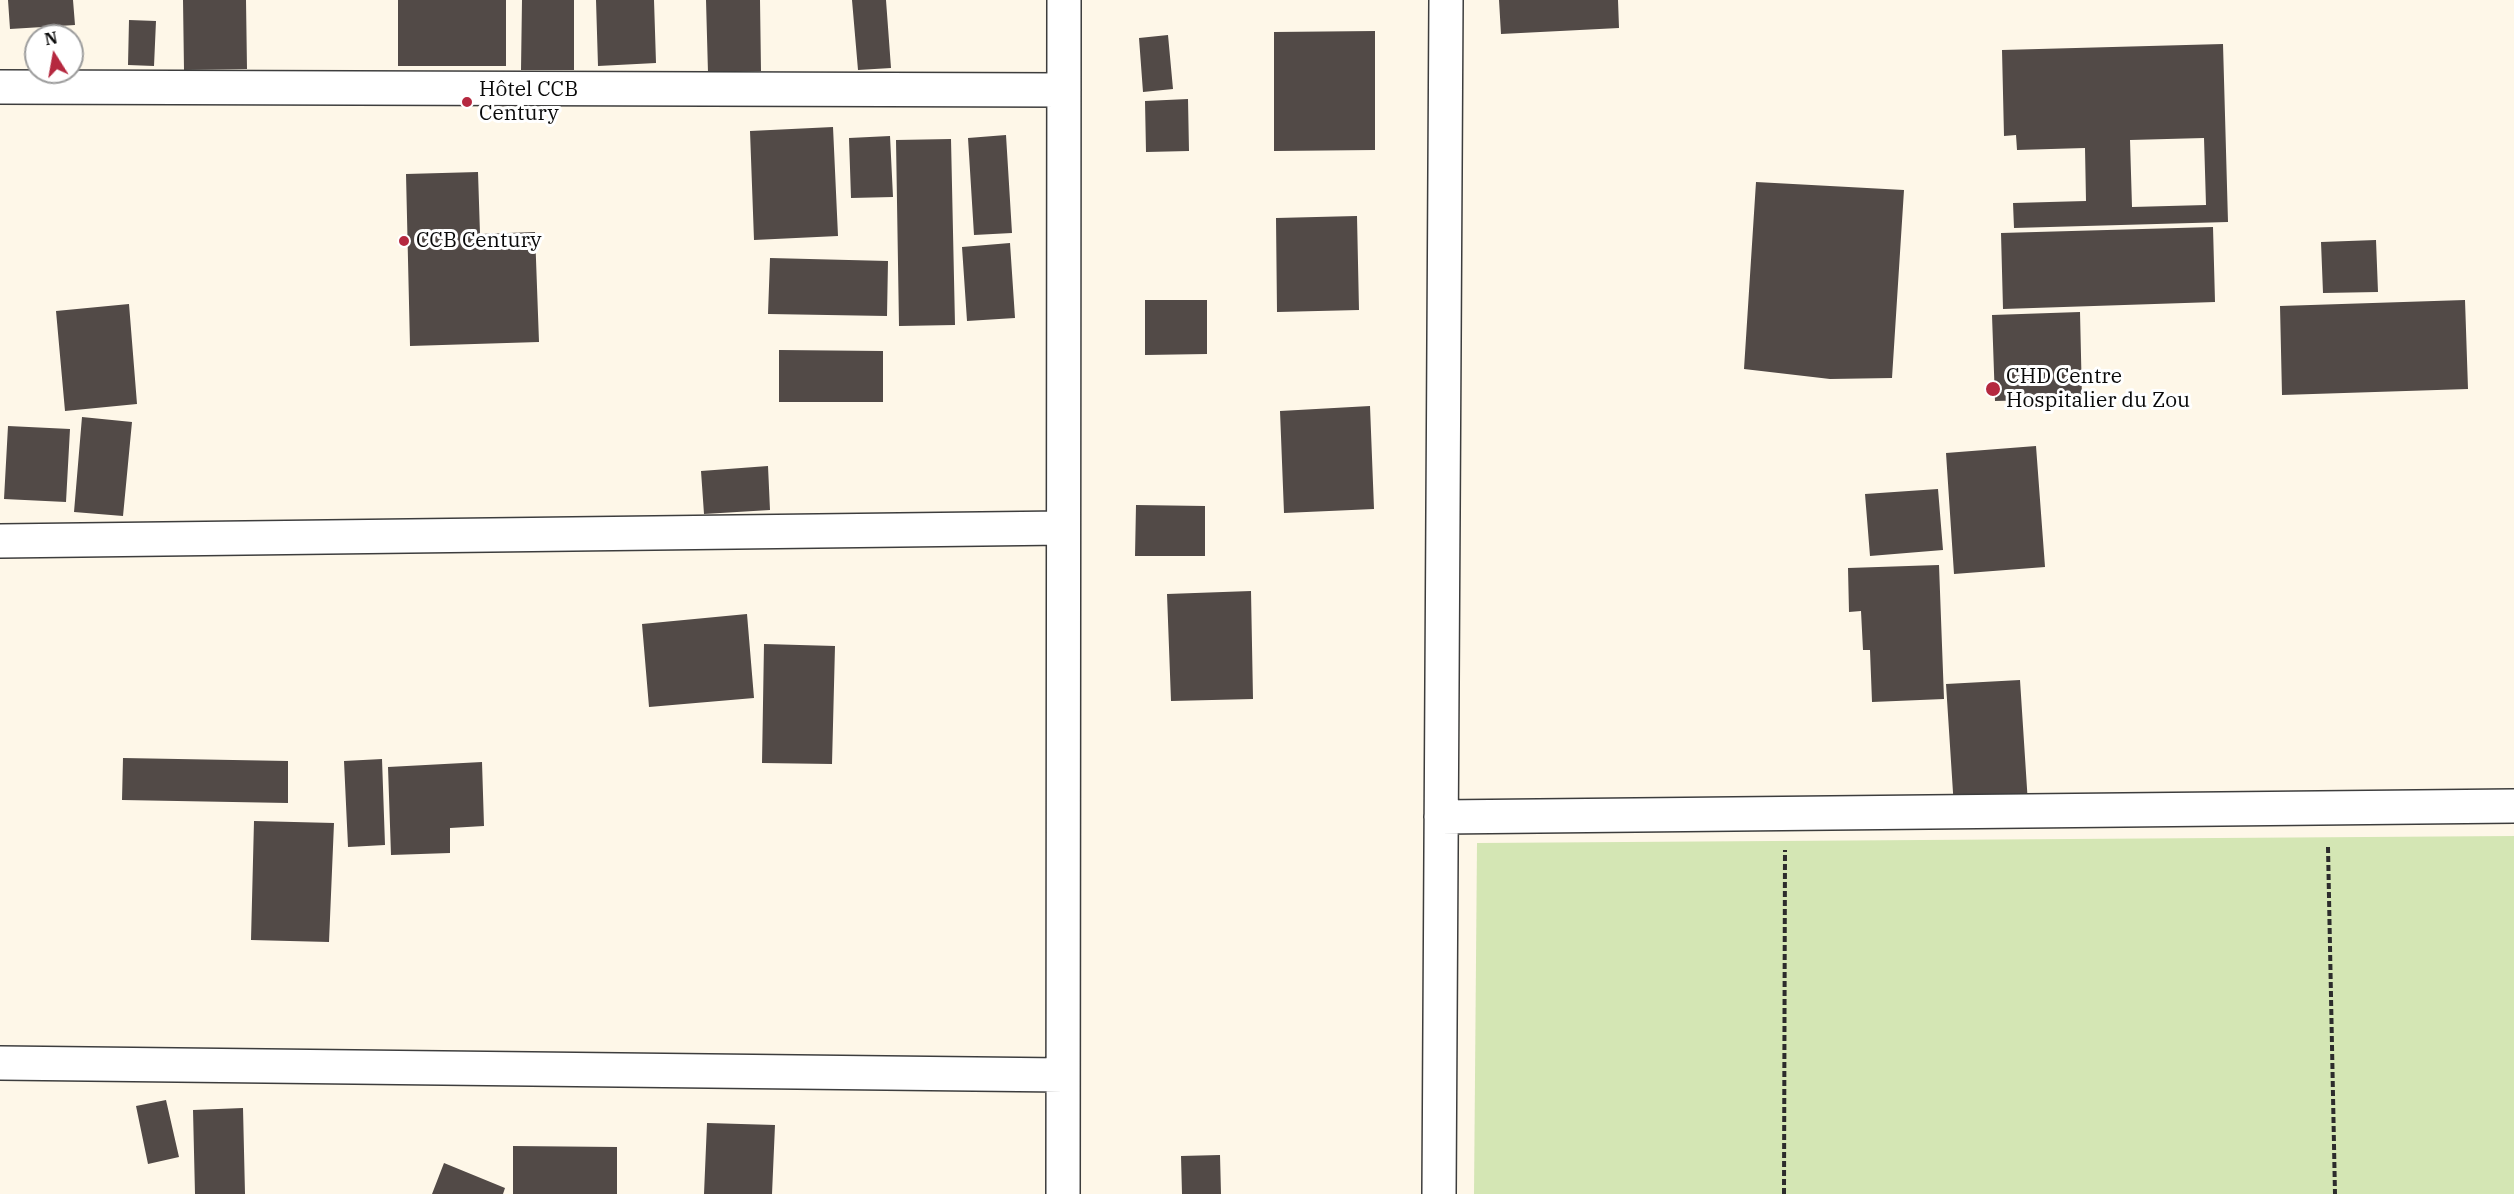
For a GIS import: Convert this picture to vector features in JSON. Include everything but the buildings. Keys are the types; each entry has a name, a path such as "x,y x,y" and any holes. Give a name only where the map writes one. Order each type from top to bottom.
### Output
{"street":[{"path":"1063,1194 1064,0"},
{"path":"1439,1194 1446,0"},
{"path":"0,87 1064,90"},
{"path":"0,541 1063,528"},
{"path":"1441,817 2514,807"},
{"path":"0,1063 1063,1075"}],"path":[{"path":"2327,808 2335,1194"},
{"path":"1784,1194 1785,814"}],"green space":[{"path":"2514,836 2514,1194 1474,1194 1477,843"}],"place":[{"name":"Hôtel CCB Century","path":"467,102"},
{"name":"CCB Century","path":"404,241"},
{"name":"CHD Centre Hospitalier du Zou","path":"1993,389"}]}
